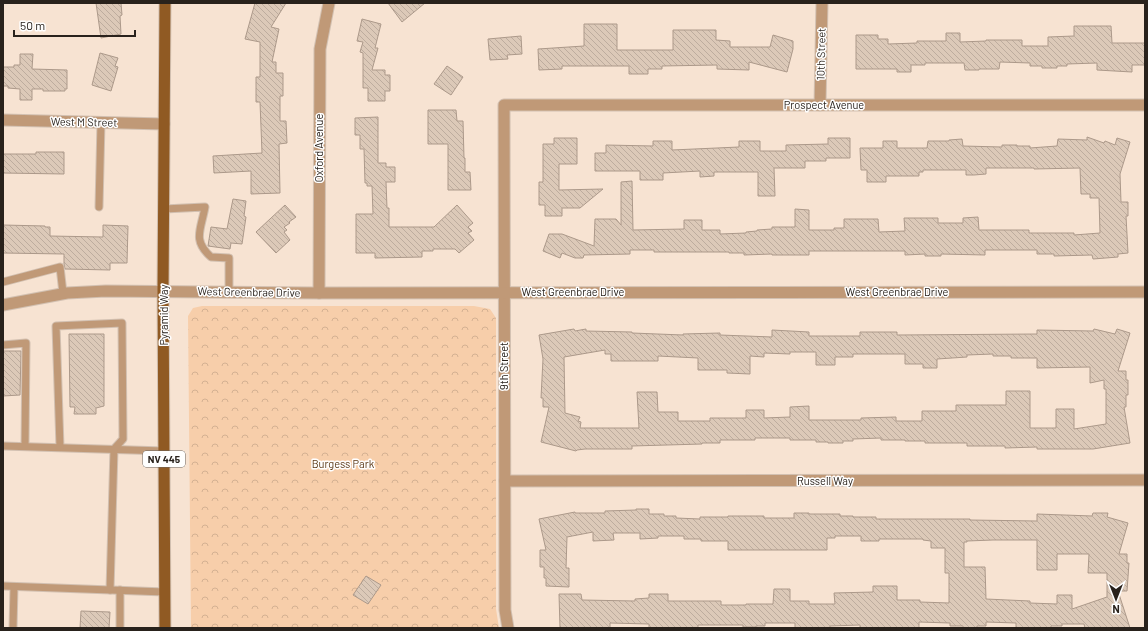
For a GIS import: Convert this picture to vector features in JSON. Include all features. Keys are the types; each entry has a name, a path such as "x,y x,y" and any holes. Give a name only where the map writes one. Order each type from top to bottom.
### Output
{"main road":[{"name":"Pyramid Way","path":"165,3 163,291 165,628"}],"street":[{"name":"Oxford Avenue","path":"319,293 320,49 329,3"},
{"name":"10th Street","path":"820,105 822,3"},
{"name":"Prospect Avenue","path":"504,105 1145,105"},
{"name":"9th Street","path":"504,105 505,610 508,628"},
{"name":"West M Street","path":"3,120 164,124"},
{"name":"West Greenbrae Drive","path":"3,305 63,294 106,291 319,293 1145,292"},
{"name":"Russell Way","path":"505,481 1145,480"}],"lane":[{"path":"99,207 101,122"},
{"path":"164,209 205,207 198,240 203,250 211,257 229,258 229,292"},
{"path":"3,282 60,267 63,294"},
{"path":"60,447 56,326 122,323 122,439 114,449 110,590"},
{"path":"3,345 26,343 24,446"},
{"path":"3,446 164,451"},
{"path":"3,586 165,592"},
{"path":"12,628 14,587"},
{"path":"120,590 120,628"}],"green space":[{"name":"Burgess Park","path":"202,306 474,306 490,309 496,318 496,609 499,628 191,628 188,316 193,308"}],"building":[{"path":"96,3 121,3 121,34 101,38"},
{"path":"255,3 286,3 271,27 279,29 272,62 276,62 276,73 283,73 283,96 280,96 280,121 286,121 287,143 279,144 280,193 251,194 251,171 214,173 213,156 262,153 260,102 256,102 256,77 260,77 260,42 245,39"},
{"path":"388,3 425,3 402,22"},
{"path":"362,19 381,24 375,48 378,48 372,70 385,70 385,75 390,75 390,91 385,91 385,101 368,101 368,88 363,88 363,53 360,52 363,42 357,41"},
{"path":"584,24 617,24 617,50 673,50 673,30 716,30 716,40 730,41 730,47 770,47 773,35 793,41 793,49 787,72 749,62 749,70 717,69 717,65 662,66 662,69 648,69 648,74 629,74 629,66 562,66 562,69 539,70 538,49 584,46"},
{"path":"1074,26 1111,26 1112,43 1145,43 1145,65 1132,65 1132,72 1097,70 1097,63 1067,64 1067,66 1057,66 1057,68 1042,68 1042,66 1030,66 1030,63 1000,62 999,69 965,70 964,63 925,63 925,65 911,65 911,72 897,72 897,69 856,69 856,35 878,35 878,39 888,39 888,44 917,43 917,41 946,41 946,33 960,33 960,42 1022,40 1022,46 1048,46 1048,37 1074,36"},
{"path":"521,36 522,54 507,55 508,59 490,60 488,39"},
{"path":"100,53 118,58 115,66 118,67 111,91 92,85"},
{"path":"20,54 33,54 32,69 67,70 67,89 65,89 65,91 43,91 43,89 32,89 32,100 20,100 20,89 3,86 3,67 14,67 14,65 20,65"},
{"path":"447,66 463,77 451,95 434,84"},
{"path":"428,110 456,110 457,121 463,121 465,172 470,172 471,190 448,190 448,144 428,144"},
{"path":"378,117 378,163 386,163 386,167 395,167 395,182 386,182 387,208 389,208 389,227 434,227 457,205 473,223 468,227 472,231 468,233 474,240 459,253 455,249 433,249 433,251 422,251 422,257 375,258 375,253 356,253 356,214 373,214 372,186 367,186 367,183 365,183 364,149 360,149 360,135 355,135 355,118"},
{"path":"1087,137 1115,145 1117,138 1130,142 1120,174 1121,202 1128,202 1128,216 1126,216 1128,253 1118,254 1118,257 1093,259 1092,255 1054,256 1054,254 1037,254 1037,250 985,250 985,255 941,254 941,256 925,256 925,254 905,255 905,251 809,251 809,255 744,255 744,253 729,252 654,252 654,250 630,250 630,254 584,255 583,258 575,258 562,253 560,258 543,251 549,234 562,234 594,246 595,219 616,219 621,225 621,182 632,181 633,230 684,229 684,220 702,220 702,230 720,230 720,234 746,233 757,230 772,229 772,227 795,227 795,209 809,210 809,230 834,230 834,228 844,228 844,219 878,219 879,232 905,231 904,218 938,218 938,223 963,223 963,218 978,217 979,230 1029,230 1029,233 1074,233 1074,235 1100,233 1099,198 1090,198 1090,194 1081,194 1080,168 986,168 986,174 974,175 966,175 966,170 923,170 923,172 919,172 919,176 886,176 886,182 867,182 867,170 861,170 860,148 883,148 883,141 897,141 897,148 927,148 928,141 949,141 962,139 963,146 1002,147 1002,145 1017,145 1030,146 1030,148 1057,146 1058,139 1087,140"},
{"path":"554,138 577,138 577,164 559,164 559,190 603,189 580,208 562,208 562,216 545,216 545,205 539,205 539,182 543,182 543,144 554,144"},
{"path":"828,138 850,138 850,158 826,158 826,161 805,161 805,168 774,168 775,196 758,196 758,172 714,172 714,176 700,177 700,171 663,173 663,180 640,180 640,171 595,171 595,153 606,153 606,145 653,146 653,141 672,141 672,150 739,147 739,141 760,141 760,151 786,151 786,145 828,144"},
{"path":"36,152 64,152 64,174 3,173 3,154 36,154"},
{"path":"233,199 246,201 244,216 246,217 242,244 231,243 230,249 208,246 211,227 227,229"},
{"path":"285,205 296,217 284,227 287,230 284,232 290,240 276,253 256,232"},
{"path":"3,225 50,227 50,236 103,237 103,225 128,226 127,263 110,263 110,270 65,269 64,254 3,253"},
{"path":"574,329 575,331 586,329 586,331 683,335 720,333 720,335 772,337 772,330 809,332 809,336 860,336 860,332 897,332 897,335 1037,334 1037,330 1093,331 1094,329 1115,334 1117,329 1130,333 1118,371 1126,371 1126,380 1128,380 1128,395 1126,395 1126,407 1124,407 1130,443 1093,449 1037,449 1037,447 1005,448 1005,446 967,446 967,443 925,443 925,441 881,440 881,438 853,439 853,441 843,441 843,443 828,443 816,442 816,440 790,440 790,438 755,438 755,440 720,440 720,443 632,446 632,449 585,449 576,451 541,442 549,407 543,407 543,398 541,398 543,359 539,335","holes":["605,350 605,354 611,354 611,361 658,361 658,356 698,358 698,370 727,370 727,373 750,374 750,356 764,357 764,353 790,354 790,352 816,352 816,365 835,365 835,357 853,357 853,354 905,354 905,364 923,364 923,368 937,368 937,359 967,357 967,355 993,354 993,356 1011,356 1011,358 1037,358 1037,368 1090,367 1090,383 1104,380 1104,389 1106,389 1106,424 1074,429 1074,409 1056,409 1056,428 1030,428 1030,391 1006,391 1006,405 956,405 956,411 922,411 922,421 896,421 896,417 861,418 861,420 809,420 809,406 790,407 790,417 764,418 764,410 746,410 746,418 710,418 710,421 678,421 678,412 658,412 657,392 637,392 639,428 580,428 581,422 578,421 580,417 565,413 564,357"]},
{"path":"69,334 104,334 104,406 96,408 96,414 74,414 75,407 70,407"},
{"path":"3,351 21,351 20,395 3,396"},
{"path":"649,509 649,514 664,514 664,516 676,516 676,518 700,519 700,517 728,516 794,518 794,513 809,513 840,514 840,516 853,517 876,517 876,519 1037,521 1037,514 1092,516 1093,513 1108,513 1107,517 1128,523 1119,554 1127,554 1127,563 1129,563 1127,591 1118,591 1130,628 1085,628 1084,624 1062,624 1062,626 1051,626 1051,628 1016,628 1016,623 986,622 986,626 977,626 977,628 963,628 963,626 950,626 950,623 919,622 919,628 860,628 860,625 830,626 830,628 795,628 795,623 765,623 765,626 756,627 743,627 743,625 698,625 698,628 649,628 649,624 610,623 610,628 560,628 559,594 581,594 582,600 635,601 635,599 649,598 649,594 668,594 668,601 721,601 721,605 746,605 773,604 774,589 790,589 790,601 809,601 809,604 835,604 834,593 873,592 873,586 897,586 897,600 920,600 920,602 949,603 949,573 945,573 945,548 931,548 931,541 923,539 879,539 879,541 861,541 861,536 835,536 835,538 827,538 827,550 728,550 728,541 701,541 701,539 684,539 684,536 658,536 658,538 640,539 640,533 613,533 614,540 593,541 593,532 567,537 566,568 569,568 569,587 546,586 544,567 540,567 540,550 546,550 539,519 575,512 605,513 605,511","holes":["993,540 1037,540 1037,570 1057,570 1057,554 1089,554 1088,573 1107,573 1107,597 1072,609 1072,595 1057,595 1057,604 986,599 985,567 964,567 964,542"]},
{"path":"366,576 381,585 368,604 353,595"},
{"path":"81,611 110,612 109,628 80,628"}]}
